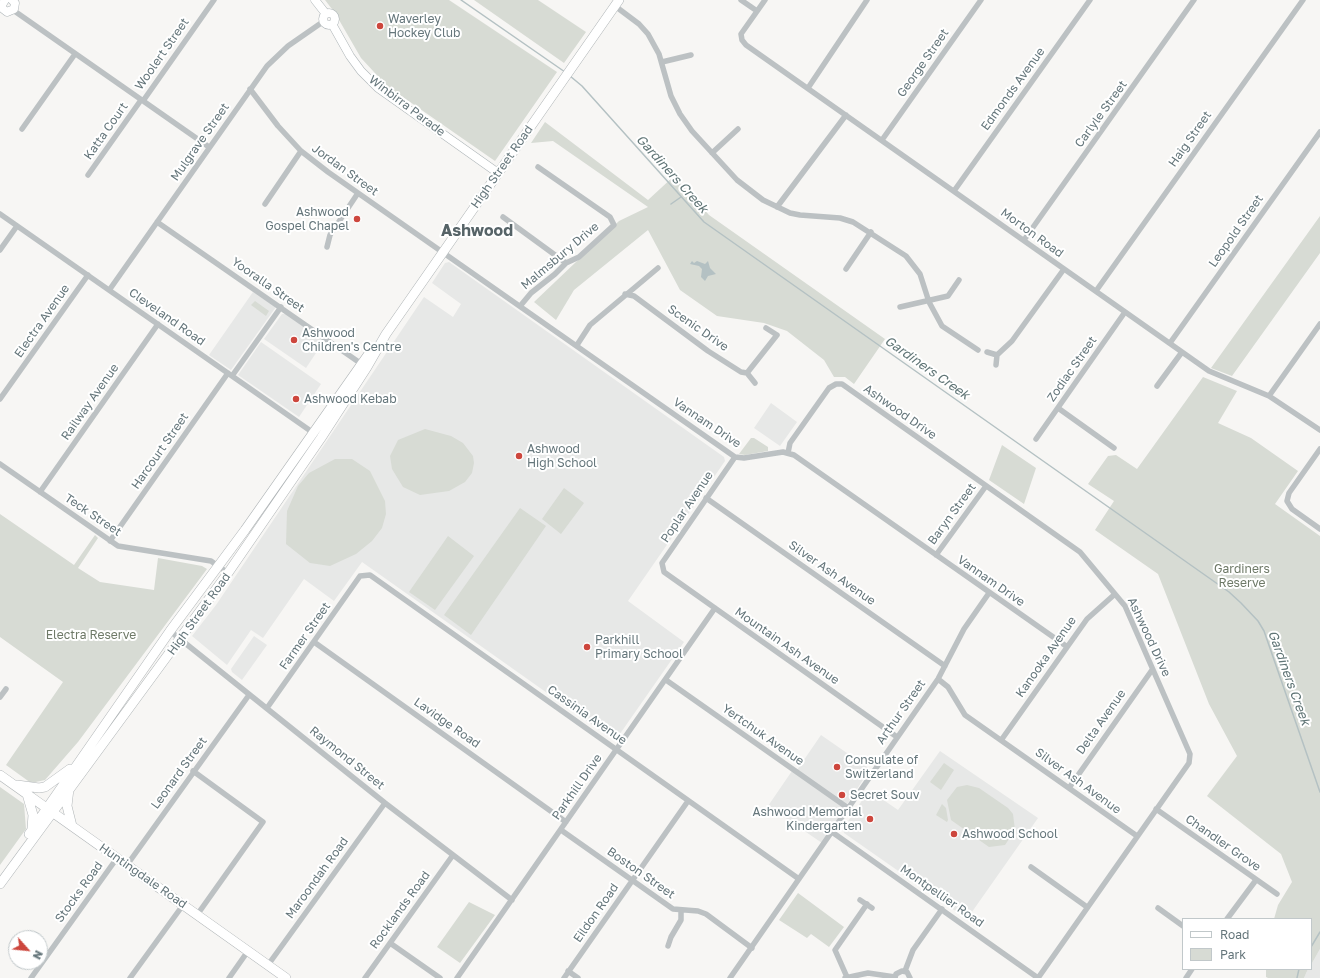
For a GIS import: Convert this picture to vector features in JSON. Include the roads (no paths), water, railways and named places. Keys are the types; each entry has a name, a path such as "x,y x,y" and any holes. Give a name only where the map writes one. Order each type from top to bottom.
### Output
{"main road":[{"name":"High Street Road","path":"0,874 32,829 69,788 181,640 228,574 317,435 364,365 617,3"},
{"name":"High Street Road","path":"0,884 49,810 77,762 170,630 317,435"},
{"path":"14,784 39,788 45,787 77,762"},
{"name":"Huntingdale Road","path":"0,775 286,978"},
{"path":"69,788 67,806 72,826"},
{"path":"26,793 34,815 32,829"}],"street":[{"path":"3,1 2,14 13,10 15,6 12,0"},
{"name":"Woolert Street","path":"142,100 214,0"},
{"path":"315,0 325,18"},
{"path":"741,0 757,11 765,0"},
{"path":"806,87 867,0"},
{"name":"George Street","path":"882,140 981,0"},
{"name":"Edmonds Avenue","path":"954,191 1090,0"},
{"name":"Carlyle Street","path":"1024,240 1194,0"},
{"name":"Haig Street","path":"1096,291 1303,0"},
{"path":"617,3 644,29 656,47 662,62 671,96 680,114 712,153 742,184 764,200 779,208 800,216 840,218 854,222 906,256 920,274 929,302 942,326 978,350"},
{"path":"13,10 209,147"},
{"name":"Morton Road","path":"757,11 743,30 741,38 746,45 1209,371 1269,396 1320,430"},
{"name":"Winbirra Parade","path":"325,18 330,13 334,15 335,19 332,24 350,56 361,71 378,88 498,173"},
{"name":"Mulgrave Street","path":"110,290 267,66 288,46 325,18"},
{"path":"22,129 75,54"},
{"path":"662,62 691,55"},
{"name":"Jordan Street","path":"250,90 278,126 302,151 358,193 443,251"},
{"name":"Katta Court","path":"88,175 142,100"},
{"path":"779,208 789,191 844,114"},
{"path":"712,153 738,129"},
{"name":"Leopold Street","path":"1170,343 1320,132"},
{"path":"265,204 302,151"},
{"name":"Malmsbury Drive","path":"521,305 531,293 566,263 579,257 614,225 610,217 538,167"},
{"path":"326,247 330,235 358,193"},
{"name":"Cleveland Road","path":"0,214 317,435"},
{"path":"503,217 566,263"},
{"name":"Yooralla Street","path":"157,222 364,365"},
{"path":"0,250 17,226"},
{"path":"846,269 871,232"},
{"name":"Vannam Drive","path":"443,251 735,457 744,458 788,453 1066,646"},
{"path":"577,345 590,325 625,294 658,268"},
{"path":"996,365 996,355 1012,340 1064,269"},
{"name":"Electra Avenue","path":"0,399 88,275"},
{"path":"900,307 929,302 948,296 960,280"},
{"name":"Scenic Drive","path":"625,294 634,296 708,351 741,372 746,373 756,384"},
{"name":"Harcourt Street","path":"110,541 281,307"},
{"name":"Zodiac Street","path":"1036,439 1125,312"},
{"name":"Railway Avenue","path":"40,492 158,324"},
{"path":"1269,396 1320,324"},
{"path":"746,373 777,335 766,328"},
{"path":"987,352 996,355"},
{"path":"1157,386 1182,352"},
{"name":"Ashwood Drive","path":"788,453 790,443 829,388 836,384 842,384 1080,552 1125,606 1190,754 1189,763 1038,978"},
{"path":"1058,408 1114,448"},
{"path":"1320,450 1289,493 1287,501 1292,509 1320,529"},
{"name":"Poplar Avenue","path":"664,572 662,563 735,457"},
{"name":"Teck Street","path":"0,464 118,546 211,561 228,574"},
{"name":"Baryn Street","path":"936,555 986,486"},
{"name":"Silver Ash Avenue","path":"706,498 945,666"},
{"name":"Mountain Ash Avenue","path":"664,572 896,738"},
{"name":"Cassinia Avenue","path":"360,576 370,575 799,879"},
{"name":"Farmer Street","path":"267,708 360,576"},
{"name":"Arthur Street","path":"730,978 938,679 964,629 989,593"},
{"name":"Kanooka Avenue","path":"1002,739 1066,646 1087,619 1115,594"},
{"name":"Parkhill Drive","path":"457,978 715,608"},
{"name":"Raymond Street","path":"170,630 384,803 512,900"},
{"name":"Lavidge Road","path":"314,642 566,822"},
{"name":"Delta Avenue","path":"1069,788 1152,670"},
{"name":"Silver Ash Avenue","path":"938,679 948,687 965,715 1002,739 1137,836"},
{"name":"Yertchuk Avenue","path":"666,680 848,808"},
{"path":"0,697 6,689"},
{"name":"Leonard Street","path":"127,865 249,695"},
{"path":"193,771 263,822 197,915"},
{"name":"Eildon Road","path":"564,978 688,801"},
{"name":"Maroondah Road","path":"268,965 384,803"},
{"name":"Chandler Grove","path":"1156,809 1277,894"},
{"name":"Boston Street","path":"561,830 673,909 698,911 706,914 752,948"},
{"name":"Montpellier Road","path":"832,832 1038,978"},
{"name":"Rocklands Road","path":"365,978 453,855"},
{"name":"Stocks Road","path":"31,978 117,858"},
{"path":"1031,867 1087,907"},
{"path":"1228,918 1256,880"},
{"path":"860,900 872,908"},
{"path":"130,978 183,904"},
{"path":"866,904 836,950 846,977 868,973 895,977 899,972 905,971 910,974 910,978"},
{"path":"1158,908 1182,925"},
{"path":"668,946 671,936 681,920 681,910"},
{"path":"905,971 913,950 942,910"},
{"path":"390,943 440,978"},
{"path":"228,978 248,951"},
{"path":"568,971 578,978"}],"waterway":[{"name":"Gardiners Creek","path":"461,0 565,72"},
{"name":"Gardiners Creek","path":"570,76 582,86 704,222 1229,592 1241,603 1258,621 1264,631 1320,792"},
{"path":"671,204 681,197"},
{"name":"Gardiners Creek","path":"1312,945 1320,932"},
{"name":"Gardiners Creek","path":"1297,978 1299,970"}],"place":[{"name":"Waverley Hockey Club","path":"380,26"},
{"name":"Ashwood Gospel Chapel","path":"357,219"},
{"name":"Ashwood Children's Centre","path":"294,340"},
{"name":"Ashwood Kebab","path":"296,399"},
{"name":"Ashwood High School","path":"519,456"},
{"name":"Parkhill Primary School","path":"587,647"},
{"name":"Consulate of Switzerland","path":"837,767"},
{"name":"Secret Souv","path":"842,795"},
{"name":"Ashwood Memorial Kindergarten","path":"870,819"},
{"name":"Ashwood School","path":"954,834"}],"district":[{"name":"Ashwood","path":"477,231"}],"park label":[{"name":"Gardiners Reserve","path":"1242,576"},
{"name":"Electra Reserve","path":"91,635"}]}
